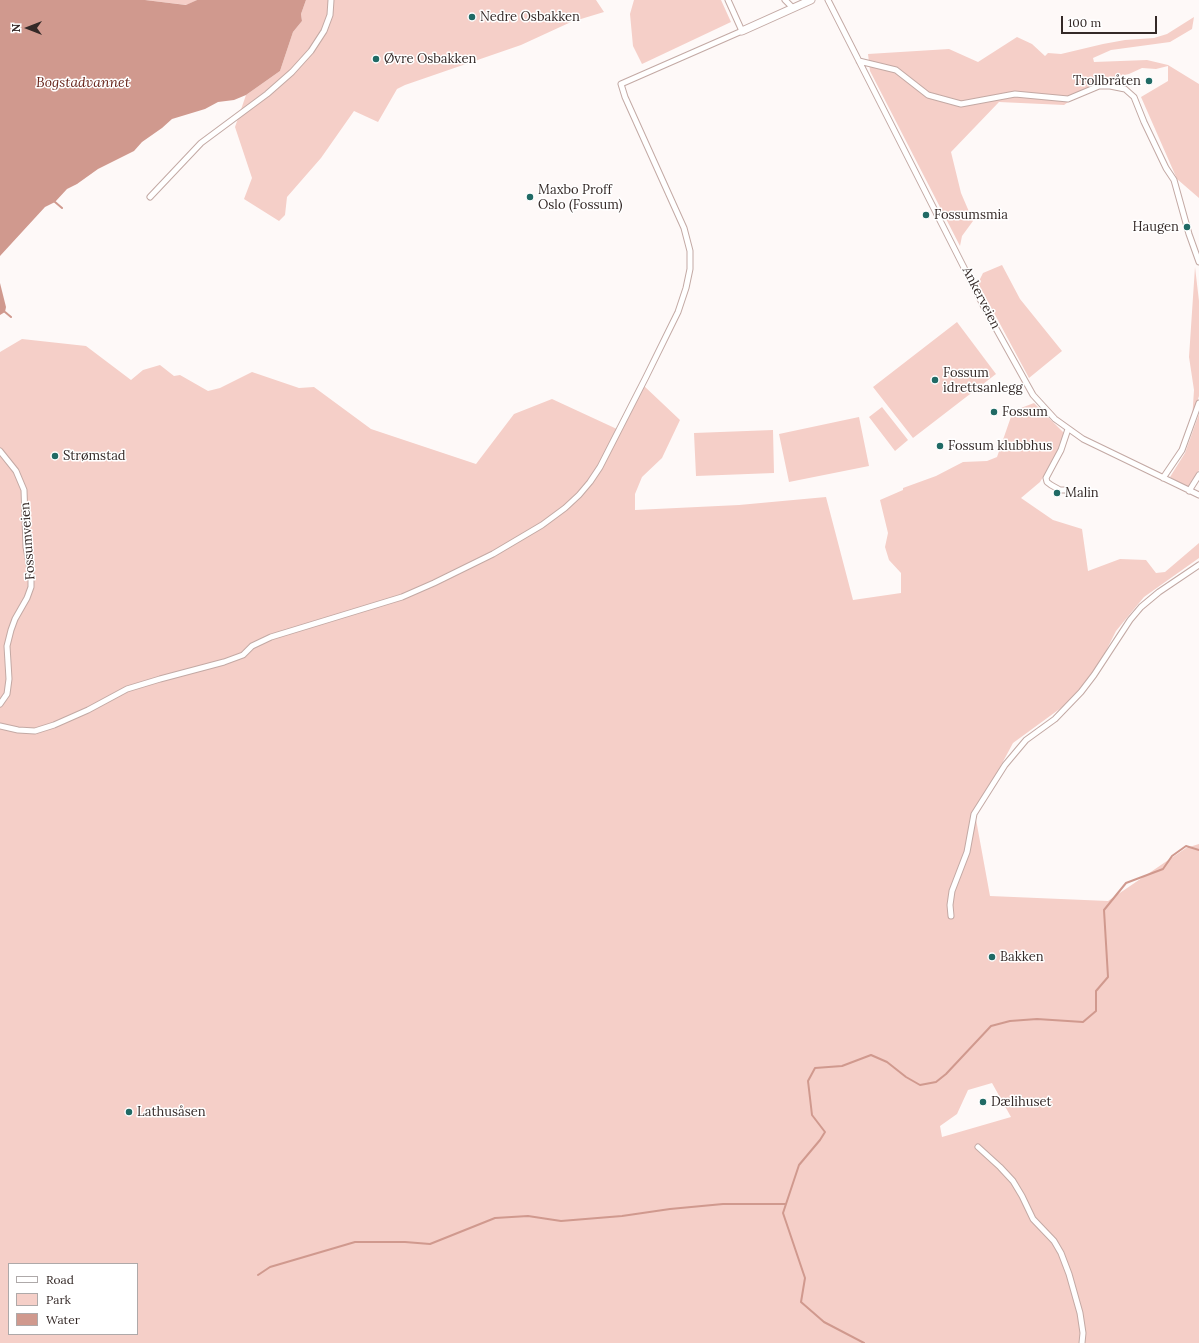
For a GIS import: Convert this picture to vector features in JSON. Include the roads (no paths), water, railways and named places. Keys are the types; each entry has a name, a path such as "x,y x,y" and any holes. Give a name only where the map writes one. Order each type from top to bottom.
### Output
{"street":[{"path":"150,197 201,143 267,94 292,72 311,51 324,31 330,14 331,0"},
{"path":"728,0 742,31"},
{"path":"785,0 793,8"},
{"path":"0,726 18,730 35,731 54,725 88,710 127,689 224,662 242,655 252,646 270,637 402,596 434,584 493,554 542,525 566,508 590,482 600,467 678,312 686,288 690,269 690,251 684,228 625,97 622,84 811,0"},
{"name":"Ankerveien","path":"828,0 984,307 1033,395 1044,409 1055,419 1083,439 1199,496"},
{"path":"859,61 896,70 928,95 960,104 1015,94 1068,99 1099,86 1110,86 1125,89 1134,97 1166,168 1174,180 1199,262"},
{"path":"1163,478 1182,450 1199,403"},
{"path":"1065,490 1060,490 1051,485 1047,482 1046,478 1061,450 1068,429"},
{"name":"Fossumveien","path":"0,450 16,471 24,490 26,547 31,574 31,587 27,598 14,619 11,630 7,646 9,679 7,694 0,704"},
{"path":"1189,491 1199,475"},
{"path":"951,916 950,905 952,891 967,852 974,814 1005,765 1026,740 1055,720 1081,692 1094,676 1130,620 1141,607 1159,592 1199,565"},
{"path":"978,1147 1013,1181 1033,1219 1054,1242 1061,1253 1069,1274 1080,1313 1083,1333 1082,1343"}],"water":[{"name":"Bogstadvannet","path":"0,0 145,0 186,5 197,0 306,0 301,14 302,21 293,32 280,71 246,95 234,100 218,102 205,109 172,119 142,142 134,151 98,169 77,184 67,189 55,202 45,207 0,256"},
{"path":"0,283 6,307 5,312 0,315"}],"waterway":[{"path":"55,202 62,208"},
{"path":"5,312 11,317"},
{"path":"864,1343 824,1322 801,1302 805,1278 783,1213 799,1165 825,1132 812,1115 808,1081 815,1068 842,1066 871,1055 887,1062 906,1077 920,1085 936,1082 946,1074 991,1026 1010,1021 1037,1019 1083,1022 1096,1011 1096,991 1108,977 1104,910 1126,883 1163,869 1172,856 1186,846 1199,850"},
{"path":"258,1275 270,1267 355,1242 405,1242 430,1244 495,1218 528,1216 561,1221 622,1216 670,1209 723,1204 786,1204"}],"place":[{"name":"Nedre Osbakken","path":"472,17"},
{"name":"Øvre Osbakken","path":"376,59"},
{"name":"Trollbråten","path":"1149,81"},
{"name":"Maxbo Proff Oslo (Fossum)","path":"530,197"},
{"name":"Fossumsmia","path":"926,215"},
{"name":"Haugen","path":"1187,227"},
{"name":"Fossum idrettsanlegg","path":"935,380"},
{"name":"Fossum","path":"994,412"},
{"name":"Fossum klubbhus","path":"940,446"},
{"name":"Strømstad","path":"55,456"},
{"name":"Malin","path":"1057,493"},
{"name":"Bakken","path":"992,957"},
{"name":"Dælihuset","path":"983,1102"},
{"name":"Lathusåsen","path":"129,1112"}]}
